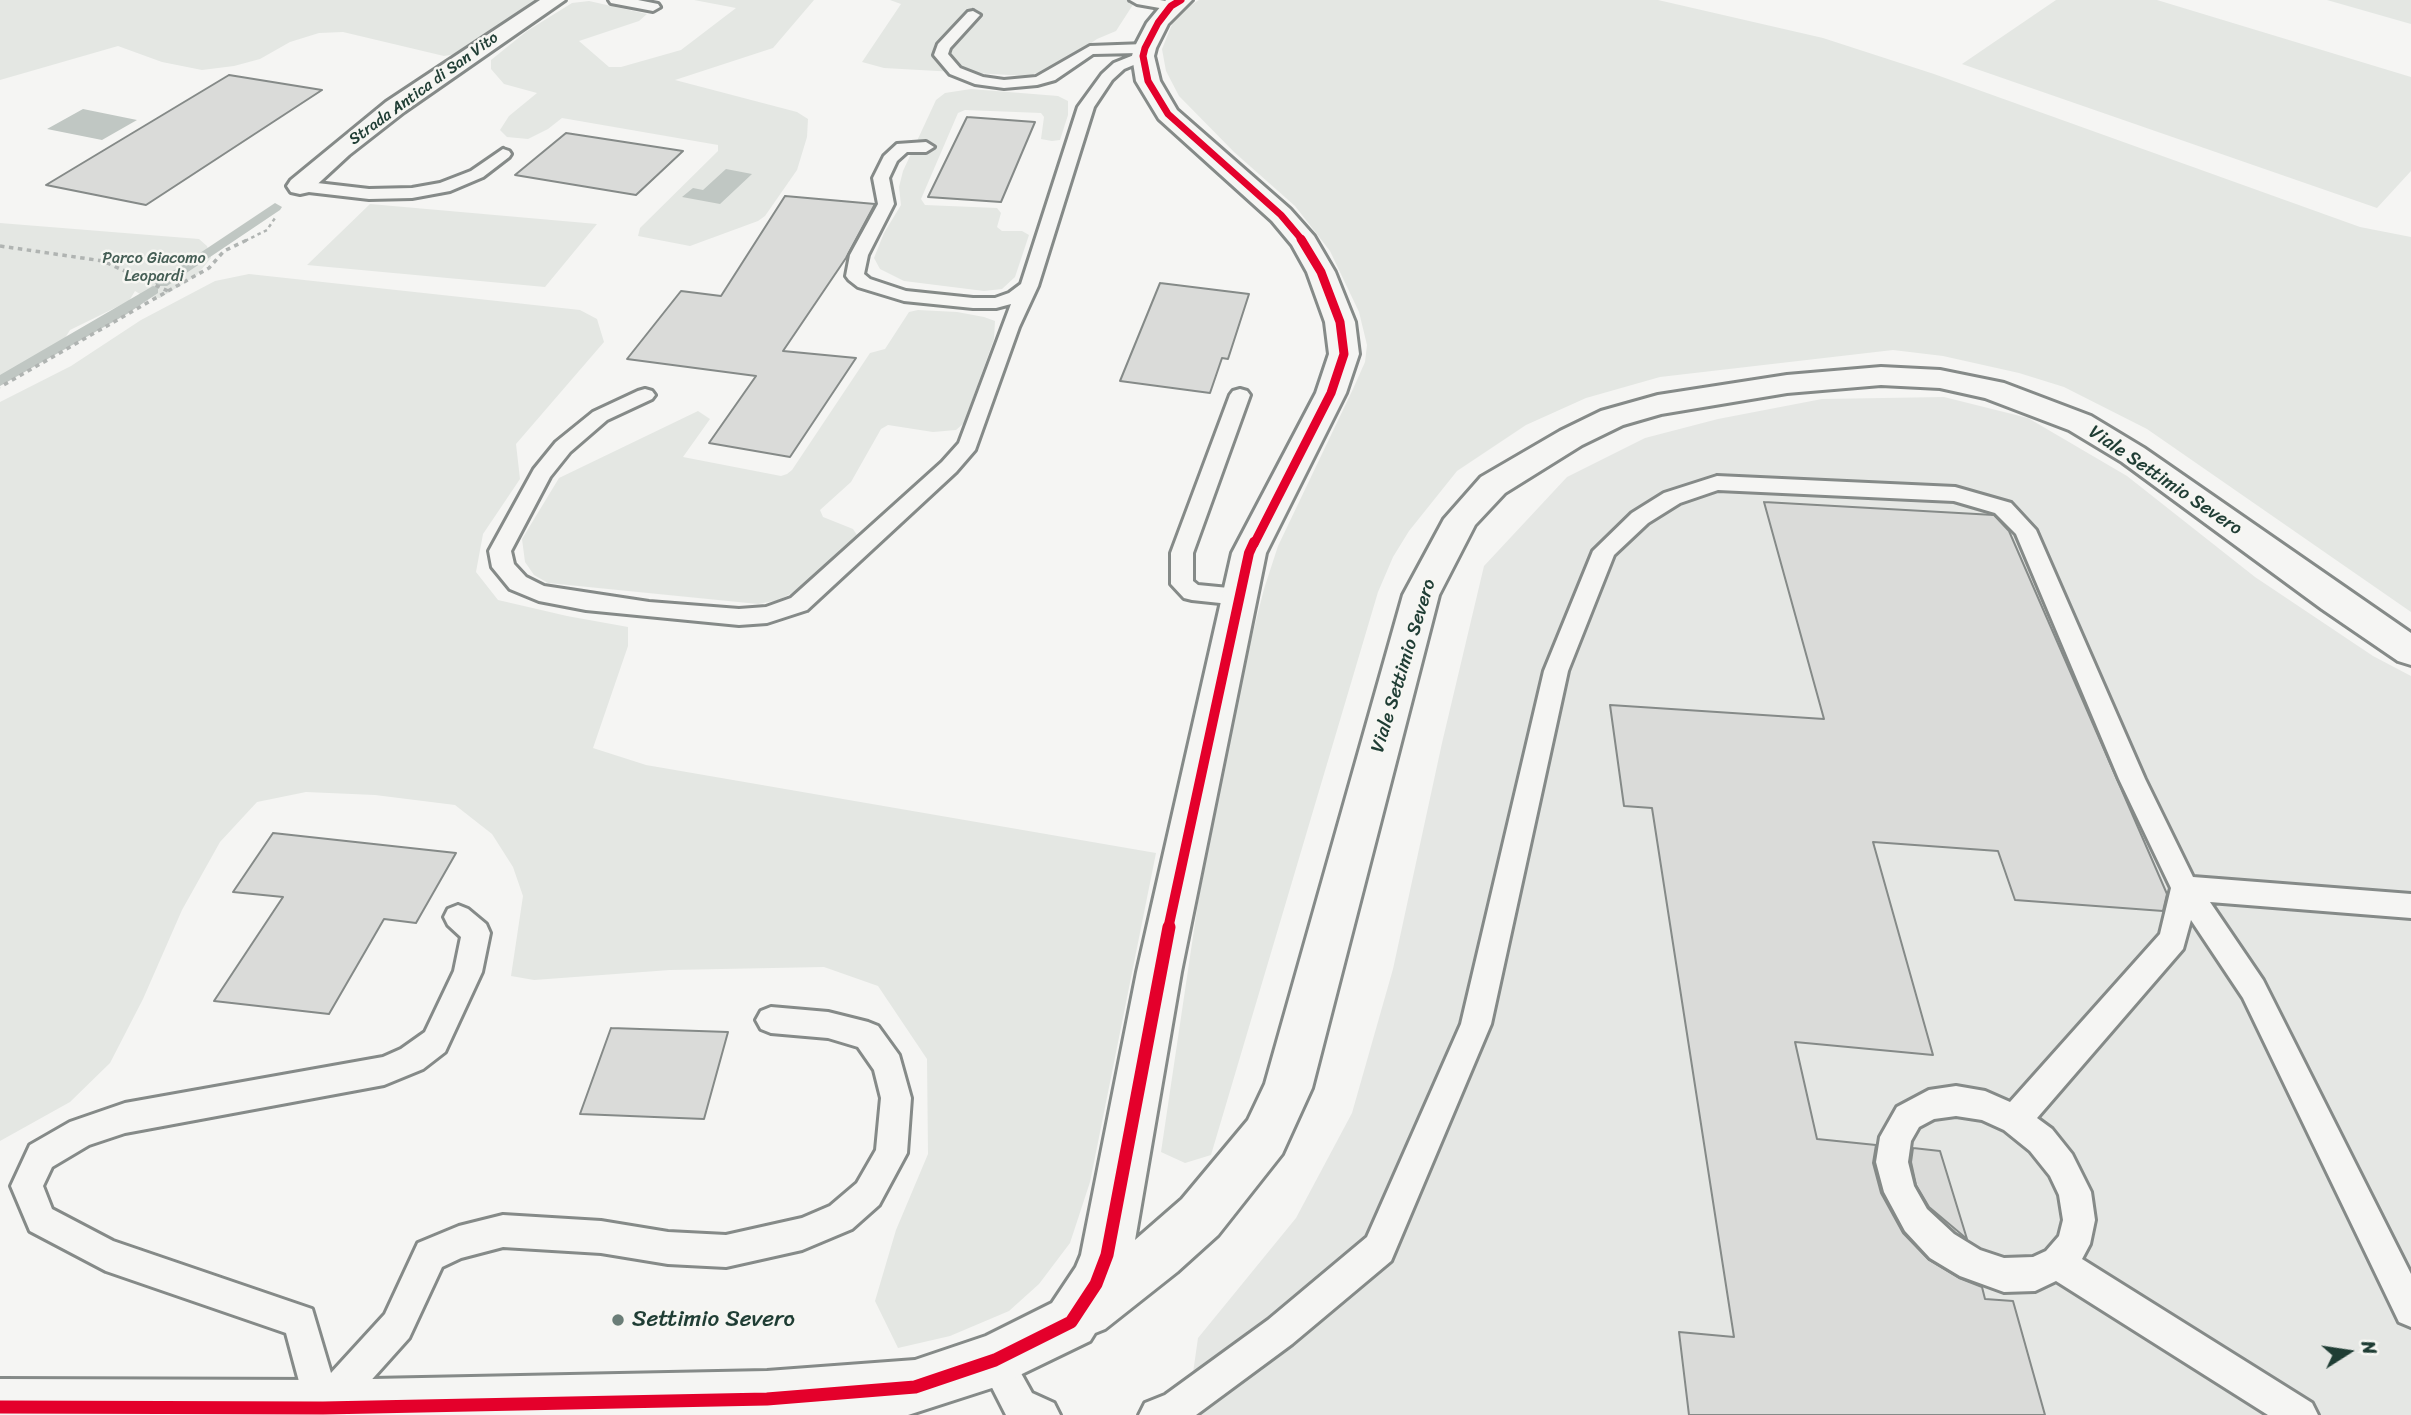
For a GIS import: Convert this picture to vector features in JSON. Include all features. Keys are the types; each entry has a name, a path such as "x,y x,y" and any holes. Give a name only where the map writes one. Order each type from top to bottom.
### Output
{"street":[{"name":"Strada Antica di San Vito","path":"300,186 340,150 395,107 554,0"},
{"path":"1071,1322 1096,1284 1107,1255 1159,972 1249,553 1331,393 1344,354 1340,322 1321,272 1304,242 1281,215 1168,114 1148,81 1144,52 1158,23 1163,2"},
{"name":"Viale Settimio Severo","path":"0,1407 323,1408 767,1399 915,1387 995,1360 1071,1322 1159,1254 1200,1217 1265,1137 1288,1088 1421,595 1439,557 1469,510 1493,485 1571,438 1612,418 1658,405 1787,383 1881,376 1940,379 1993,390 2062,415 2116,444 2411,651"}],"lane":[{"path":"616,0 653,7"},
{"path":"973,15 943,47 941,55 955,71 980,81 1004,84 1037,81 1050,77 1090,50 1144,52"},
{"path":"645,395 600,416 563,447 541,474 508,532 500,551 503,567 518,583 539,593 649,610 739,617 767,615 799,604 949,467 968,445 1010,327 1029,286 1086,107 1107,77 1119,66 1144,52"},
{"path":"926,147 903,147 890,159 881,178 886,204 859,255 855,276 864,284 883,291 972,303 996,303 1015,297 1029,286"},
{"path":"300,186 369,194 412,193 444,187 477,174 503,154"},
{"path":"1239,597 1192,592 1182,584 1182,553 1240,395"},
{"path":"1157,1415 1174,1410 1280,1332 1379,1249 1476,1024 1556,671 1604,551 1640,518 1672,498 1717,483 1955,494 2003,508 2025,530 2132,779 2185,888 2253,989 2411,1310"},
{"path":"2185,888 2411,906"},
{"path":"2015,1120 2173,940 2185,888"},
{"path":"323,1408 300,1321 106,1255 41,1220 26,1186 41,1156 81,1133 125,1118 384,1071 412,1059 435,1042 468,972 476,933 458,917"},
{"path":"323,1408 397,1326 430,1255 459,1242 503,1231 601,1237 668,1248 726,1251 802,1234 841,1218 868,1194 891,1153 896,1098 888,1065 869,1036 828,1026 771,1020"},
{"path":"1956,1101 1985,1106 2015,1120 2041,1140 2061,1165 2076,1192 2079,1220 2074,1244 2058,1263 2035,1274 2004,1275 1972,1264 1942,1245 1916,1220 1900,1192 1892,1162 1896,1137 1908,1117 1929,1105 1956,1101"},
{"path":"2058,1263 2300,1415"},
{"path":"995,1360 1020,1405 1042,1415"}],"path":[{"path":"0,387 209,268 224,251 267,230 300,186"},
{"path":"0,246 103,261 168,291"}],"shaded area":[{"path":"83,109 137,120 102,140 47,129"},
{"path":"726,169 752,174 720,204 682,197 693,188 703,190"},
{"path":"1944,397 2028,418 2127,476 2255,577 2373,656 2411,676 2411,1415 1187,1415 1198,1338 1296,1218 1352,1113 1393,969 1484,566 1567,477 1645,438 1718,419 1822,399"}],"green space":[{"path":"0,0 547,0 462,53 444,56 343,32 319,33 290,42 260,59 234,66 202,70 162,62 118,46 0,80"},
{"path":"694,0 814,0 773,48 675,80 797,112 808,119 807,137 797,170 765,216 690,246 638,236 640,228 718,151 718,145 562,118 528,139 507,137 500,130 509,116 537,93 504,84 491,69 491,60 527,31 572,3 589,1 647,14 639,21 579,41 609,67 621,67 681,50 736,8"},
{"path":"890,0 1136,0 1116,31 1097,39 1054,68 1027,76 884,68 862,62 901,4"},
{"path":"1199,0 1658,0 1823,38 1934,74 2360,227 2411,237 2411,612 2147,429 2064,387 2019,373 1943,356 1893,350 1660,377 1586,398 1526,425 1457,471 1409,531 1393,557 1378,592 1211,1155 1185,1163 1161,1152 1199,896 1249,648 1264,589 1278,546 1365,362 1367,345 1359,312 1330,251 1295,206 1234,152 1179,96 1166,71 1162,49 1173,22 1186,8"},
{"path":"2056,0 2157,0 2411,77 2411,171 2377,208 1962,64"},
{"path":"2327,0 2411,0 2411,24"},
{"path":"971,89 1058,96 1068,101 1068,115 1060,140 1052,141 1041,139 1044,117 1041,113 965,110 958,113 921,199 925,205 997,208 1001,213 997,227 1002,231 1022,231 1029,235 1015,277 1002,289 984,291 904,281 880,269 874,258 884,233 901,205 899,187 903,171 936,100 945,93"},
{"path":"370,204 597,224 545,287 307,265"},
{"name":"Parco Giacomo Leopardi","path":"0,223 199,239 207,246 211,258 197,275 160,298 145,297 135,291 129,301 70,330 65,338 0,376"},
{"path":"249,274 580,310 597,319 604,342 516,444 520,479 483,534 476,572 498,600 628,627 628,646 593,748 646,765 1156,853 1090,1182 1070,1243 1039,1284 1009,1311 950,1336 898,1348 875,1301 896,1230 928,1154 927,1059 878,986 824,967 670,970 534,980 511,976 523,896 513,867 492,834 455,805 375,795 306,792 257,802 220,842 182,910 143,999 110,1063 70,1102 0,1141 0,402 71,366 141,320 215,281"},
{"path":"909,312 957,312 995,321 994,339 964,423 956,430 933,432 888,425 881,429 851,482 820,510 823,517 853,529 857,535 839,555 792,593 779,600 758,604 548,583 534,575 525,562 522,539 559,478 698,411 710,419 683,457 781,476 787,474 870,353 885,349"}],"building":[{"path":"229,75 322,90 146,205 46,185"},
{"path":"967,117 1035,122 1001,202 928,197"},
{"path":"566,133 683,151 636,195 515,175"},
{"path":"785,196 875,204 846,258 783,351 856,358 790,457 709,443 756,376 627,359 681,291 721,296"},
{"path":"1160,283 1249,294 1228,359 1222,358 1210,393 1120,381"},
{"path":"1764,502 1994,515 2009,531 2167,894 2163,911 2015,900 1998,851 1873,842 1933,1055 1795,1042 1817,1139 1876,1145 1873,1163 1881,1193 1903,1233 1929,1260 1959,1278 1982,1287 1985,1299 2013,1301 2045,1415 1689,1415 1679,1332 1734,1337 1652,808 1624,806 1610,705 1824,719"},
{"path":"273,833 456,853 416,923 384,919 329,1014 214,1001 283,897 233,892"},
{"path":"611,1028 728,1032 704,1119 580,1114"},
{"path":"1913,1148 1940,1151 1967,1239 1929,1207 1916,1185 1911,1162"}],"waterway":[{"path":"162,283 275,207"},
{"path":"0,381 122,311 153,290"}],"transit line":[{"path":"0,1407 323,1408 767,1399 915,1387 995,1360 1071,1322 1096,1284 1107,1255 1159,972 1249,553 1331,393 1344,354 1340,322 1321,272 1304,242 1281,215 1168,114 1148,81 1143,56 1145,48 1158,23 1171,6 1181,0"}],"place":[{"name":"Settimio Severo","path":"618,1320"}]}
